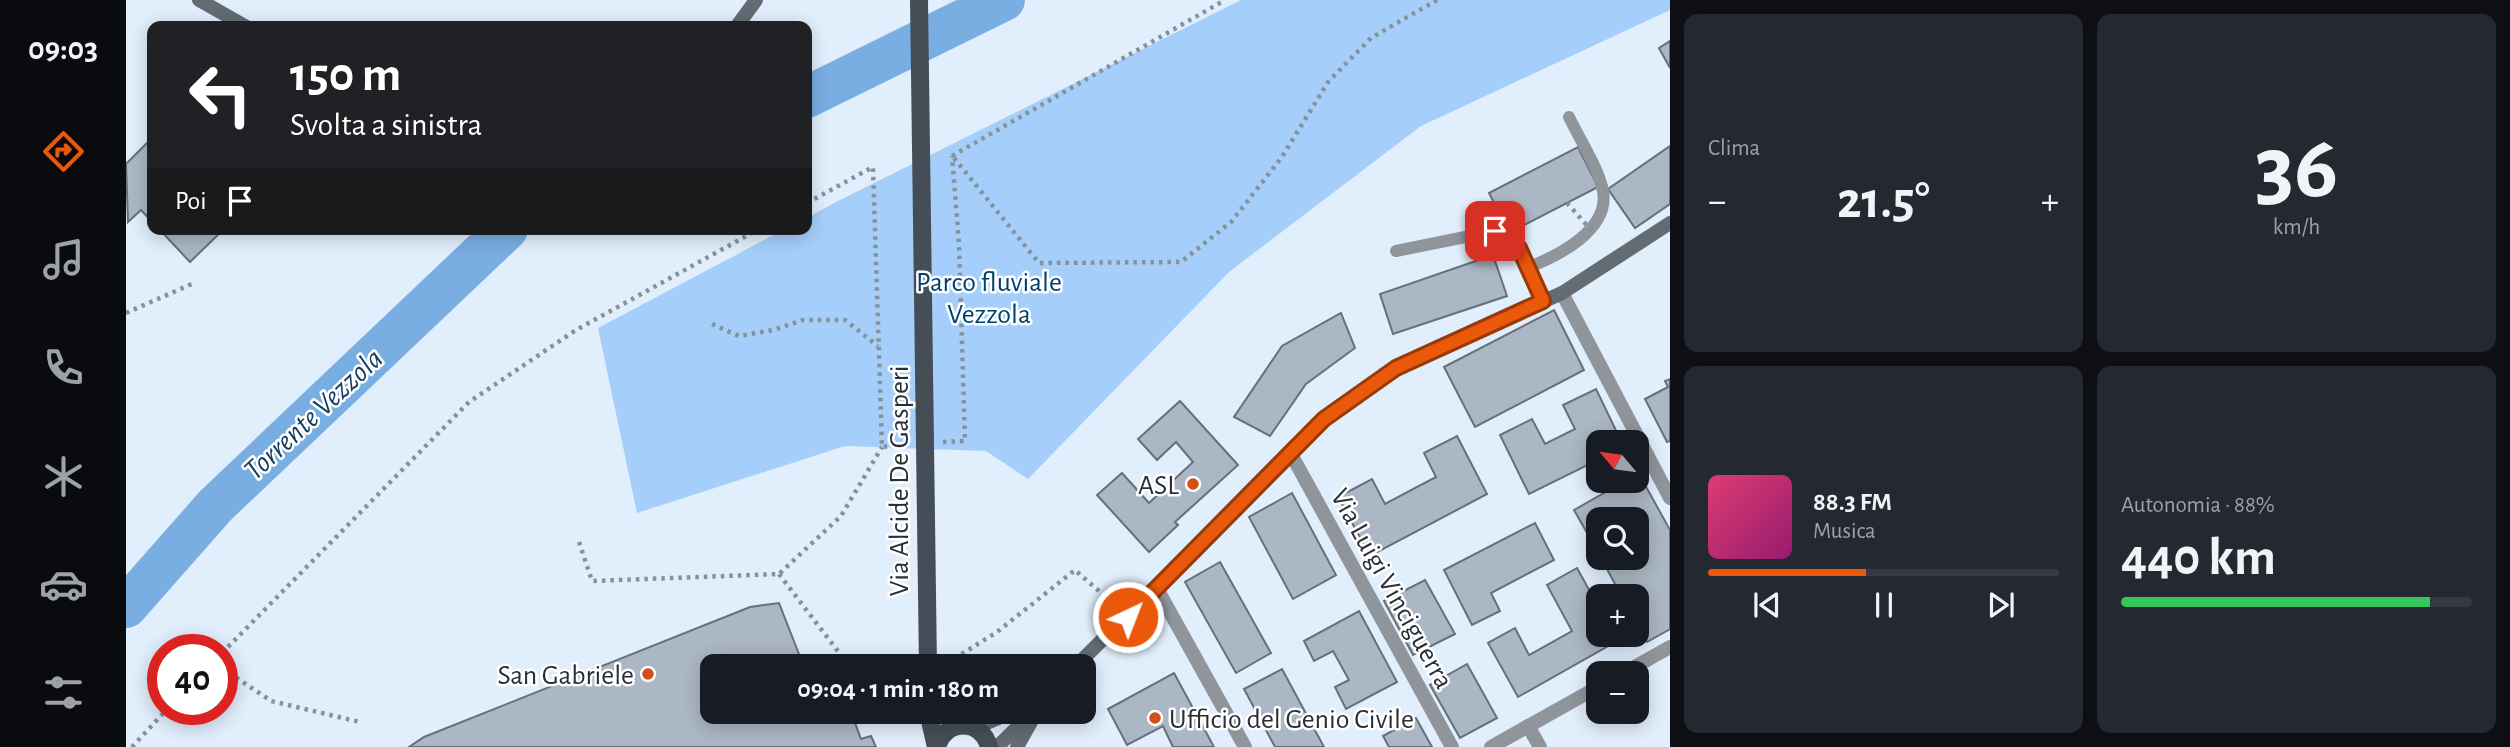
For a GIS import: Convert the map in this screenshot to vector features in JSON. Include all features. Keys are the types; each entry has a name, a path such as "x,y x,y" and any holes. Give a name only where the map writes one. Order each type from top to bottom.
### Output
{"main road":[{"name":"Via Alcide De Gasperi","path":"919,0 928,654"},
{"path":"931,724 937,747"},
{"path":"937,747 943,734 957,724"},
{"path":"964,724 982,733 989,747"}],"street":[{"path":"199,0 236,21"},
{"path":"741,21 756,0"},
{"path":"1089,654 1324,419 1396,368 1562,293 1670,223"},
{"path":"1562,293 1670,498"},
{"name":"Via Luigi Vinciguerra","path":"1291,454 1452,747"},
{"path":"1156,587 1245,747"},
{"path":"1645,661 1670,647"},
{"path":"1491,747 1586,694"},
{"path":"997,747 1021,724"},
{"path":"1017,747 1028,724"},
{"path":"1528,726 1540,747"}],"lane":[{"path":"1529,267 1580,239 1604,206 1603,189 1569,117"},
{"path":"1396,251 1495,231 1519,248 1543,301"}],"path":[{"path":"1225,0 952,156 1039,263 1181,262 1231,222 1282,157 1328,82 1371,38 1437,0"},
{"path":"812,200 873,167"},
{"path":"1567,203 1592,231"},
{"path":"238,637 469,402 576,330 748,235"},
{"path":"126,313 194,283"},
{"path":"712,324 739,336 773,330 803,320 845,320 879,346"},
{"path":"579,542 592,582 779,573 841,516 882,447"},
{"path":"962,654 997,632 1075,570 1128,617"},
{"path":"779,573 840,654"},
{"path":"238,679 271,701 360,723"},
{"path":"132,747 152,725"}],"green space":[{"name":"Parco fluviale Vezzola","path":"1241,0 1670,0 1670,10 1421,126 1229,272 1028,479 986,451 845,446 637,513 598,328 774,235 812,235 812,215"}],"building":[{"path":"1670,41 1670,68 1659,48"},
{"path":"147,143 147,217 141,210 128,222 126,164"},
{"path":"1670,146 1670,204 1635,228 1608,189"},
{"path":"1578,147 1598,187 1509,233 1489,193"},
{"path":"165,235 218,235 190,262"},
{"path":"1493,255 1507,296 1393,334 1380,294"},
{"path":"1554,310 1584,370 1475,427 1444,367"},
{"path":"1341,313 1355,348 1306,384 1270,436 1234,417 1282,346"},
{"path":"1670,379 1670,441 1667,442 1645,399 1668,387 1665,381"},
{"path":"1596,389 1616,430 1586,430 1586,466 1529,494 1500,435 1532,419 1545,444 1575,429 1563,405"},
{"name":"ASL","path":"1180,401 1238,465 1175,522 1178,525 1149,552 1097,495 1122,473 1149,503 1193,462 1176,442 1157,460 1138,439"},
{"path":"1457,436 1487,494 1370,556 1338,497 1372,479 1385,504 1436,477 1424,453"},
{"path":"1649,492 1670,530 1670,629 1649,641 1649,584 1615,584 1607,570 1649,570 1649,507 1586,507 1586,531 1574,510 1602,494"},
{"path":"1292,493 1336,575 1293,599 1249,517"},
{"path":"1535,523 1554,560 1491,593 1500,611 1472,625 1444,570"},
{"path":"1220,562 1271,653 1236,673 1185,582"},
{"path":"1577,568 1586,584 1586,647 1606,647 1518,697 1488,643 1515,628 1529,655 1572,631 1547,585"},
{"path":"1425,580 1455,634 1413,655 1384,601"},
{"name":"San Gabriele","path":"779,603 799,654 700,654 700,724 855,724 861,739 871,736 876,747 409,747 424,737 750,607"},
{"path":"1359,611 1397,682 1346,709 1335,687 1349,680 1333,651 1314,661 1304,641"},
{"path":"1467,664 1497,718 1460,738 1430,685"},
{"path":"1282,669 1324,747 1275,747 1244,689"},
{"name":"Ufficio del Genio Civile","path":"1174,673 1214,747 1173,747 1163,726 1127,745 1108,709"},
{"path":"1416,718 1432,747 1389,747 1383,736"}],"waterway":[{"name":"Torrente Vezzola","path":"812,95 1004,0"},
{"name":"Torrente Vezzola","path":"126,607 215,506 501,235"}],"place":[{"name":"ASL","path":"1193,484"},
{"name":"San Gabriele","path":"648,674"},
{"name":"Ufficio del Genio Civile","path":"1155,718"}],"route":[{"path":"1128,617 1324,419 1396,368 1543,301 1519,248 1505,235 1495,231"}]}
